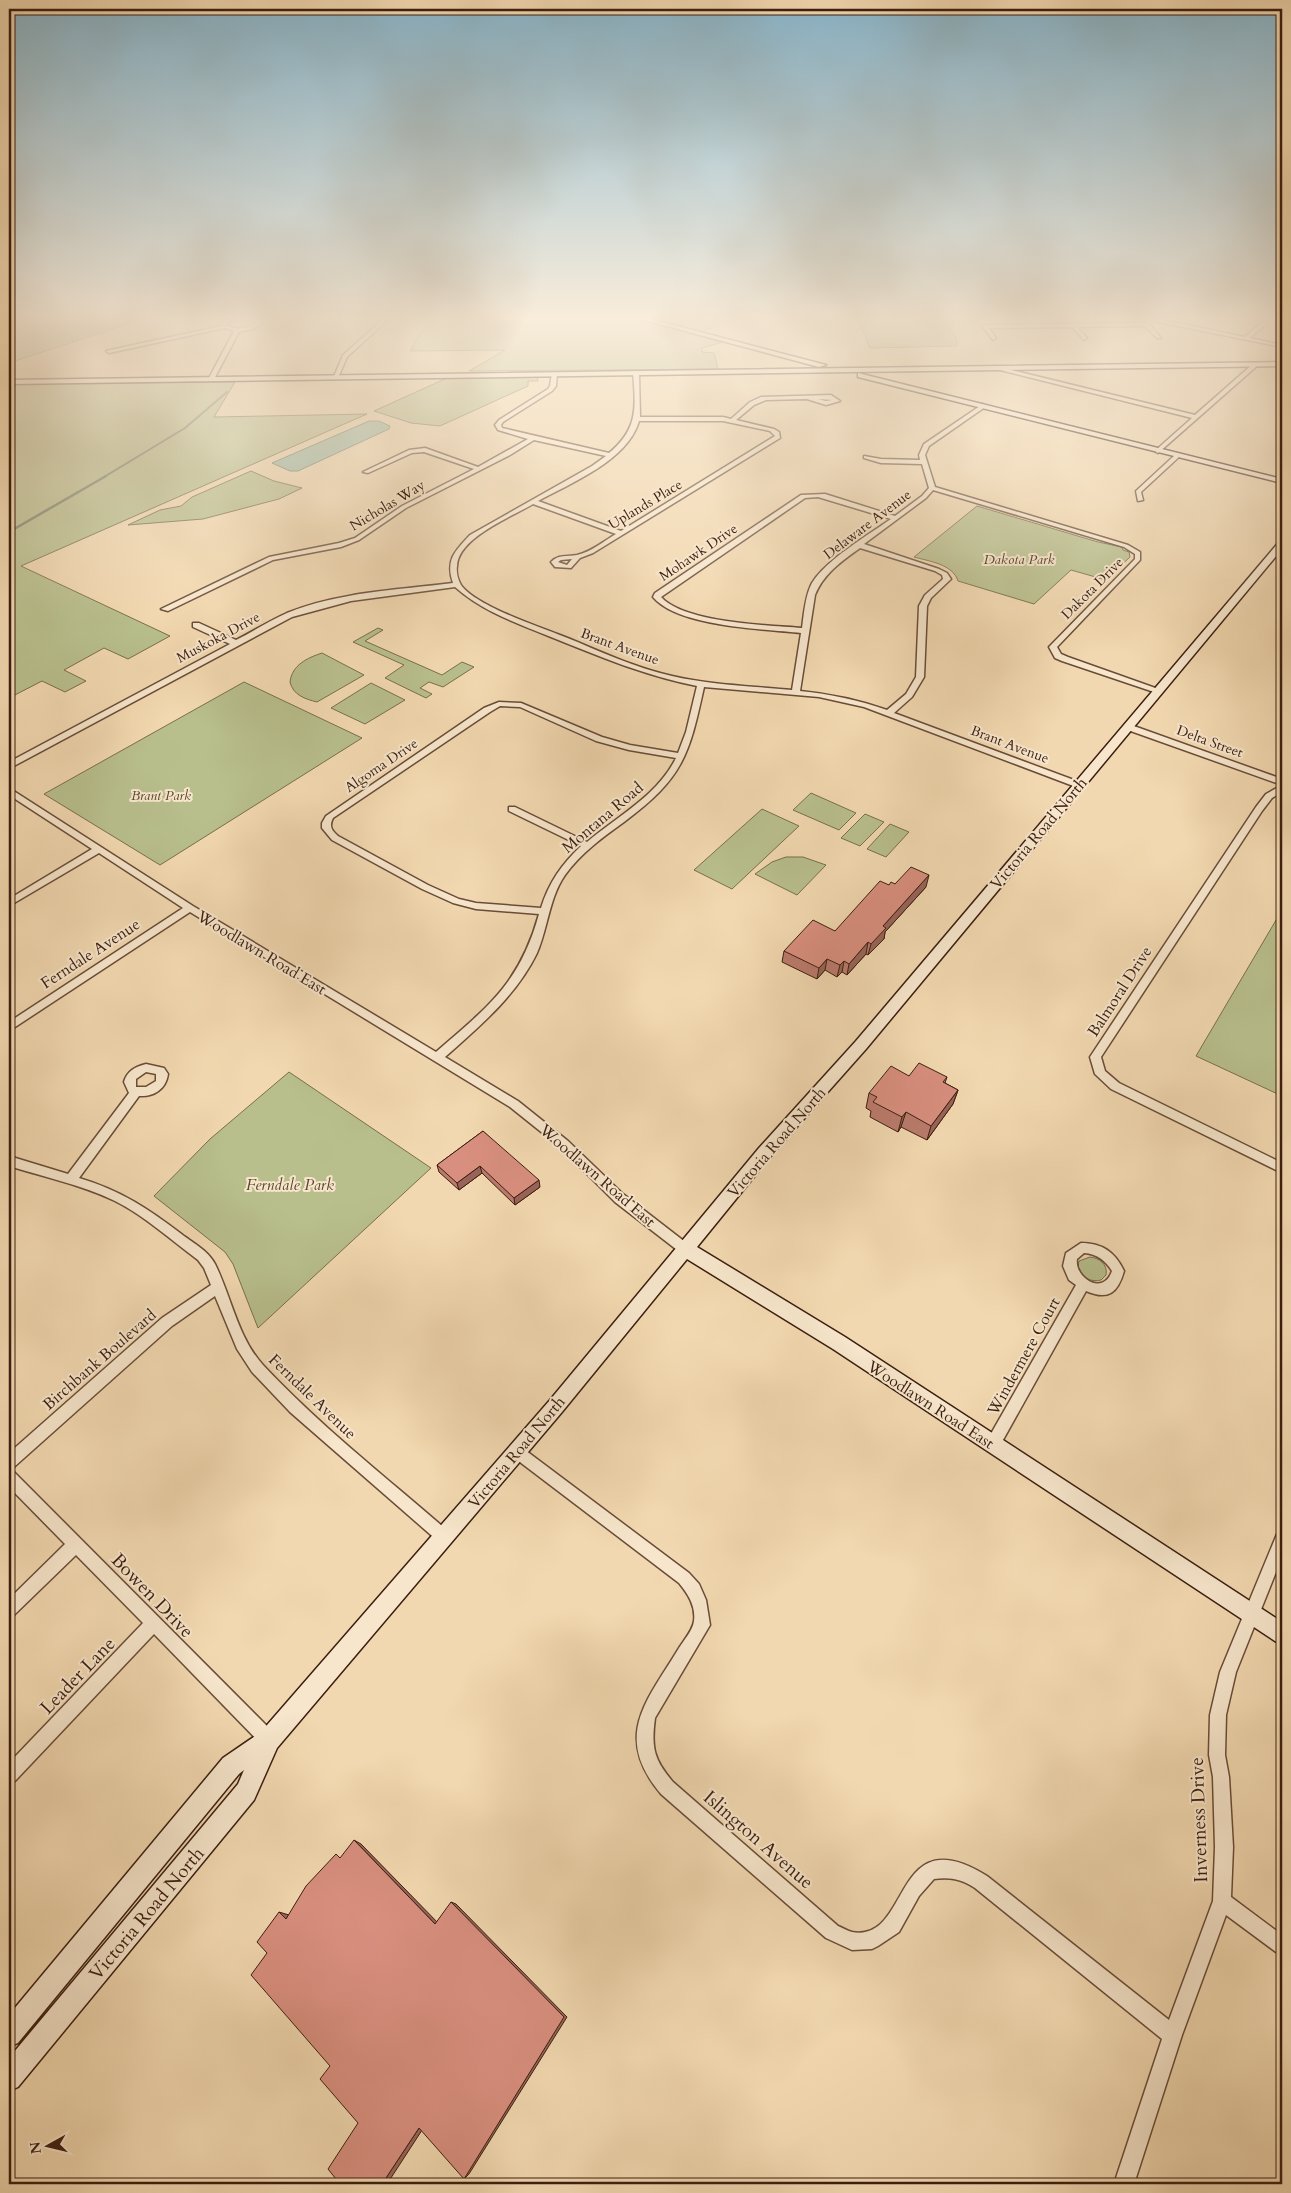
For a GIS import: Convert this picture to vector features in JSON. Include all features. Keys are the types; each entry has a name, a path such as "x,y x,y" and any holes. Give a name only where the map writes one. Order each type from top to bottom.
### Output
{"main road":[{"path":"1031,418 1282,481"},
{"name":"Victoria Road North","path":"9,2034 231,1766 269,1740 444,1537 765,1152 861,1045 1157,690 1282,544"},
{"name":"Woodlawn Road East","path":"685,1249 720,1268 839,1343 1282,1634"},
{"name":"Victoria Road North","path":"9,2078 246,1792 269,1740"}],"street":[{"path":"505,418 498,425 500,429 508,432 611,455"},
{"path":"866,457 881,461 924,462 922,455 926,446 965,418"},
{"path":"1158,451 1195,418"},
{"path":"457,585 453,564 458,551 472,536 594,467 611,455 631,434 638,419"},
{"name":"Uplands Place","path":"578,557 622,533 778,437 776,432 772,430 733,420 638,419"},
{"name":"Nicholas Way","path":"165,609 271,558 341,545 356,539 404,506 508,454 533,438"},
{"path":"366,472 404,454 418,450 425,450 479,469"},
{"path":"1140,500 1138,492 1177,456"},
{"name":"Delaware Avenue","path":"796,692 811,595 816,583 831,566 924,497 932,488 924,462"},
{"name":"Dakota Drive","path":"932,488 1126,546 1138,553 1138,559 1053,647 1058,656 1065,659 1157,690"},
{"name":"Mohawk Drive","path":"805,631 741,625 703,619 662,604 657,597 659,593 803,496 825,496 895,518"},
{"path":"533,502 622,533"},
{"path":"859,545 937,570 945,574 947,579 928,597 923,606 920,677 909,695 890,712"},
{"name":"Muskoka Drive","path":"9,765 278,620 320,604 457,585"},
{"name":"Brant Avenue","path":"457,585 473,599 492,610 650,672 702,684 796,692 890,712 1079,785"},
{"path":"196,625 235,643"},
{"name":"Montana Road","path":"436,1058 502,999 520,975 532,951 544,910 562,872 588,846 658,789 670,775 681,756 702,684"},
{"name":"Algoma Drive","path":"544,910 476,906 439,894 335,838 328,832 325,826 326,822 330,816 487,710 499,704 521,705 612,743 681,756"},
{"name":"Delta Street","path":"1128,727 1282,782"},
{"name":"Balmoral Drive","path":"1282,788 1269,796 1259,809 1095,1057 1095,1064 1104,1078 1116,1086 1282,1168"},
{"name":"Woodlawn Road East","path":"9,791 190,908 514,1104 550,1132 619,1198 685,1249"},
{"path":"512,809 588,846"},
{"path":"9,903 99,849"},
{"name":"Ferndale Avenue","path":"9,1027 190,908"},
{"path":"71,1180 136,1092"},
{"name":"Ferndale Avenue","path":"9,1161 35,1171 108,1192 147,1214 202,1256 210,1266 217,1288 242,1345 257,1368 295,1407 444,1537"},
{"name":"Windermere Court","path":"993,1444 1082,1284"},
{"name":"Birchbank Boulevard","path":"9,1462 167,1322 217,1288"},
{"name":"Islington Avenue","path":"517,1451 684,1578 698,1593 702,1608 702,1625 647,1716 644,1736 646,1756 655,1774 667,1788 832,1932 852,1941 872,1940 893,1926 913,1890 929,1871 951,1868 965,1872 981,1882 1173,2035"},
{"name":"Bowen Drive","path":"9,1477 269,1740"},
{"name":"Inverness Drive","path":"1125,2184 1173,2035 1222,1901 1224,1848 1221,1777 1217,1755 1218,1715 1228,1672 1282,1539"},
{"path":"9,1610 76,1544"},
{"name":"Leader Lane","path":"9,1775 153,1624"},
{"path":"1222,1901 1282,1946"}],"green space":[{"path":"9,418 357,418 21,566 170,636 128,659 104,648 64,670 86,681 65,692 42,681 9,698"},
{"path":"397,418 457,418 440,426 411,423"},
{"path":"251,471 274,481 302,488 279,499 203,519 128,525 160,510 181,506 192,497"},
{"name":"Dakota Park","path":"977,506 1098,542 1122,547 1123,550 1129,552 1130,557 1106,580 1071,570 1034,604 958,581 955,575 946,567 914,557"},
{"path":"378,628 383,630 365,641 442,675 462,662 474,667 443,687 429,682 420,688 432,694 426,698 385,678 404,665 353,642"},
{"path":"322,653 364,675 317,702 304,698 297,693 290,682 291,676 301,663"},
{"name":"Brant Park","path":"244,682 362,738 160,865 44,794"},
{"path":"371,683 405,700 365,724 331,708"},
{"path":"811,793 856,813 839,830 793,810"},
{"path":"762,809 799,826 732,889 694,870"},
{"path":"865,814 884,822 860,846 841,838"},
{"path":"890,824 909,832 886,857 867,849"},
{"path":"786,857 803,857 826,865 797,895 755,874 772,862"},
{"path":"1282,910 1282,1096 1196,1056"},
{"name":"Ferndale Park","path":"289,1072 431,1168 258,1328 233,1264 225,1252 154,1196 210,1139"},
{"path":"1090,1257 1100,1260 1106,1268 1106,1275 1101,1280 1088,1279 1079,1270 1079,1261"}],"shaded area":[{"path":"369,421 379,421 390,426 389,429 298,471 290,471 272,463"}],"building":[{"path":"911,867 929,875 883,926 886,928 871,944 868,942 849,964 844,961 840,965 827,959 819,968 784,951 813,920 835,931 880,881 889,885 891,882 895,884"},
{"path":"919,1063 947,1077 943,1082 958,1090 931,1126 906,1112 902,1117 873,1102 877,1097 869,1093 891,1066 909,1076"},
{"path":"483,1131 539,1180 514,1198 480,1166 457,1183 437,1165"},
{"path":"354,1840 435,1924 451,1902 564,2017 464,2179 419,2128 382,2184 340,2184 328,2169 358,2123 320,2079 330,2066 251,1975 267,1953 257,1942 279,1912 286,1919 306,1886 336,1854 340,1858"}],"waterway":[{"path":"104,477 185,428 196,418"},
{"path":"9,532 106,476"}]}
